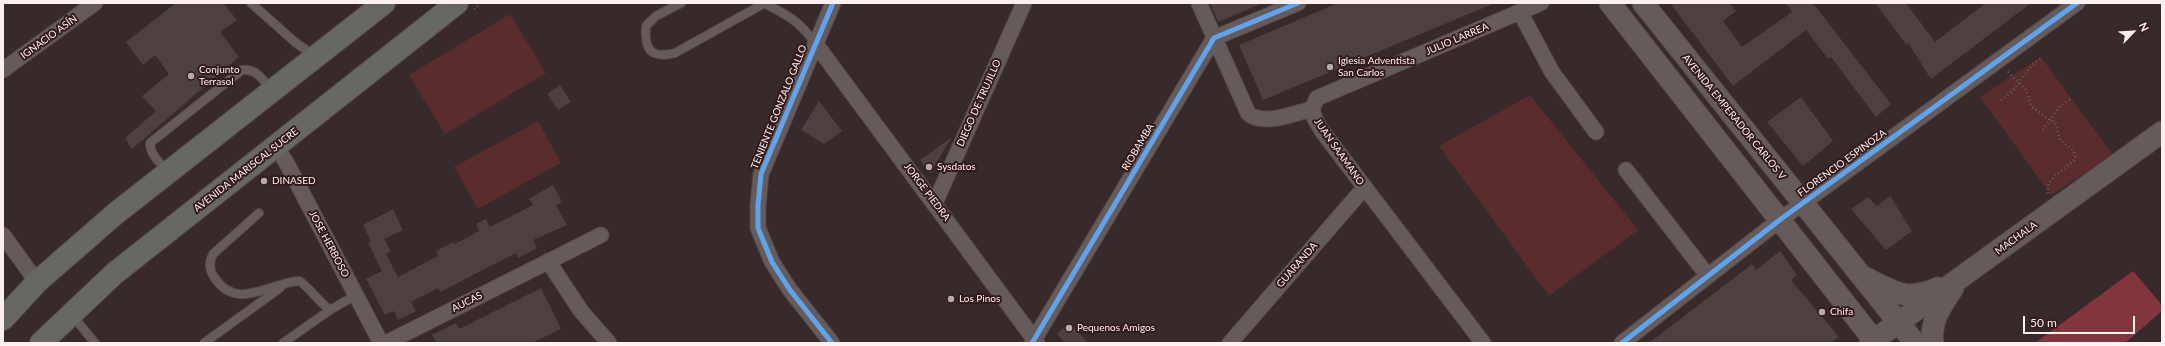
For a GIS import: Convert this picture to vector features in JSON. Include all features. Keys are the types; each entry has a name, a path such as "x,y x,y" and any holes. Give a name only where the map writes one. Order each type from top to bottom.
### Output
{"main road":[{"path":"3,319 37,282 115,214 384,3"},
{"name":"AVENIDA MARISCAL SUCRE","path":"41,343 116,273 456,3"},
{"path":"1610,3 1780,219 1873,342"},
{"name":"AVENIDA EMPERADOR CARLOS V","path":"1644,3 1915,343"},
{"name":"MACHALA","path":"1873,342 1898,322 2162,132"},
{"path":"1861,276 1896,293 1910,295 1920,295 1958,279"},
{"path":"1933,343 1932,328 1934,320 1958,279"}],"street":[{"name":"IGNACIO ASÍN","path":"3,70 95,3"},
{"name":"TENIENTE GONZALO GALLO","path":"832,343 790,290 772,262 758,228 758,205 761,174 833,3"},
{"name":"DIEGO DE TRUJILLO","path":"935,203 1024,3"},
{"name":"JUAN SAAMANO","path":"1199,3 1245,108 1252,117 1264,120 1312,108 1315,119 1322,131 1483,343"},
{"path":"1214,38 1298,3"},
{"name":"JULIO LARREA","path":"1312,108 1317,98 1541,3"},
{"name":"FLORENCIO ESPINOZA","path":"1622,343 1780,219 2077,3"},
{"path":"1520,12 1552,72 1596,132"},
{"name":"RIOBAMBA","path":"1034,342 1214,38"},
{"name":"JORGE PIEDRA","path":"815,43 935,203 1034,342"},
{"name":"JOSE HERBOSO","path":"276,146 381,343"},
{"path":"1626,170 1708,276"},
{"name":"GUARANDA","path":"1230,343 1364,188"},
{"path":"3,235 37,282"},
{"name":"AUCAS","path":"386,343 601,235"},
{"path":"548,261 581,311 609,343"}],"lane":[{"path":"251,3 296,43 316,57"},
{"path":"681,3 656,16 646,26 645,37 648,48 659,56 675,53 764,3 791,16 803,27 815,43"},
{"path":"169,172 154,155 150,143 242,70 250,69 256,72 272,91"},
{"path":"259,213 213,254 210,260 212,275 221,286 232,294 256,292 293,281 302,282 316,298 330,310"},
{"path":"204,343 288,283"},
{"path":"283,343 330,310 356,295"},
{"path":"71,315 95,343"}],"path":[{"path":"2001,100 2008,96 2028,69 2040,59"},
{"path":"1998,60 2026,90 2032,107 2057,126 2060,140 2074,151 2074,160 2058,172 2048,184 2047,191 2051,198"},
{"path":"2043,130 2060,106 2070,99"}],"shaded area":[{"path":"510,14 546,73 445,134 409,75"},
{"path":"2041,57 2113,155 2051,195 1980,97"},
{"path":"1530,95 1638,230 1549,296 1439,146"},
{"path":"538,121 561,163 478,209 454,167"},
{"path":"2133,271 2162,305 2162,311 2125,343 2035,343"}],"building":[{"path":"176,3 223,3 237,20 220,32 239,57 132,149 125,138 156,111 142,96 169,74 155,55 143,65 126,42"},
{"path":"1210,3 1263,3 1218,22"},
{"path":"1338,3 1495,3 1263,100 1239,45"},
{"path":"1670,3 1729,3 1736,11 1723,21 1742,47 1792,12 1786,3 1813,3 1891,104 1876,117 1831,57 1828,59 1806,30 1733,86"},
{"path":"1875,3 1906,3 1935,42 1986,3 2031,3 1931,79 1908,43 1906,44"},
{"path":"560,85 571,102 558,110 547,94"},
{"path":"1801,97 1833,141 1803,166 1767,122"},
{"path":"819,101 842,131 824,144 801,130"},
{"name":"Sysdatos","path":"951,138 930,174 920,160"},
{"path":"553,185 562,202 556,205 567,225 533,240 537,248 518,258 516,253 440,292 438,288 411,302 416,311 398,320 394,311 385,315 366,279 382,271 368,243 371,241 363,225 393,209 403,230 384,239 391,251 386,254 398,277 438,256 436,251 453,242 455,244 479,231 476,224 486,219 490,227 533,205 529,199"},
{"path":"1890,196 1912,231 1886,250 1851,209 1868,197 1877,206"},
{"path":"1780,251 1797,275 1791,280 1839,337 1831,343 1649,343 1752,264 1756,270"},
{"path":"541,288 561,329 532,343 437,343 432,335 456,323 459,329"},
{"name":"Pequenos Amigos","path":"1069,322 1088,343 1065,343 1057,334"}],"cycle path":[{"path":"832,343 790,290 772,262 758,228 758,205 761,174 833,3"},
{"path":"1032,343 1214,38 1298,3"},
{"path":"1622,343 1781,219 2077,3"}],"place":[{"name":"Iglesia Adventista San Carlos","path":"1330,67"},
{"name":"Conjunto Terrasol","path":"191,76"},
{"name":"Sysdatos","path":"929,167"},
{"name":"DINASED","path":"264,181"},
{"name":"Los Pinos","path":"951,299"},
{"name":"Chifa","path":"1822,312"},
{"name":"Pequenos Amigos","path":"1069,328"}]}
